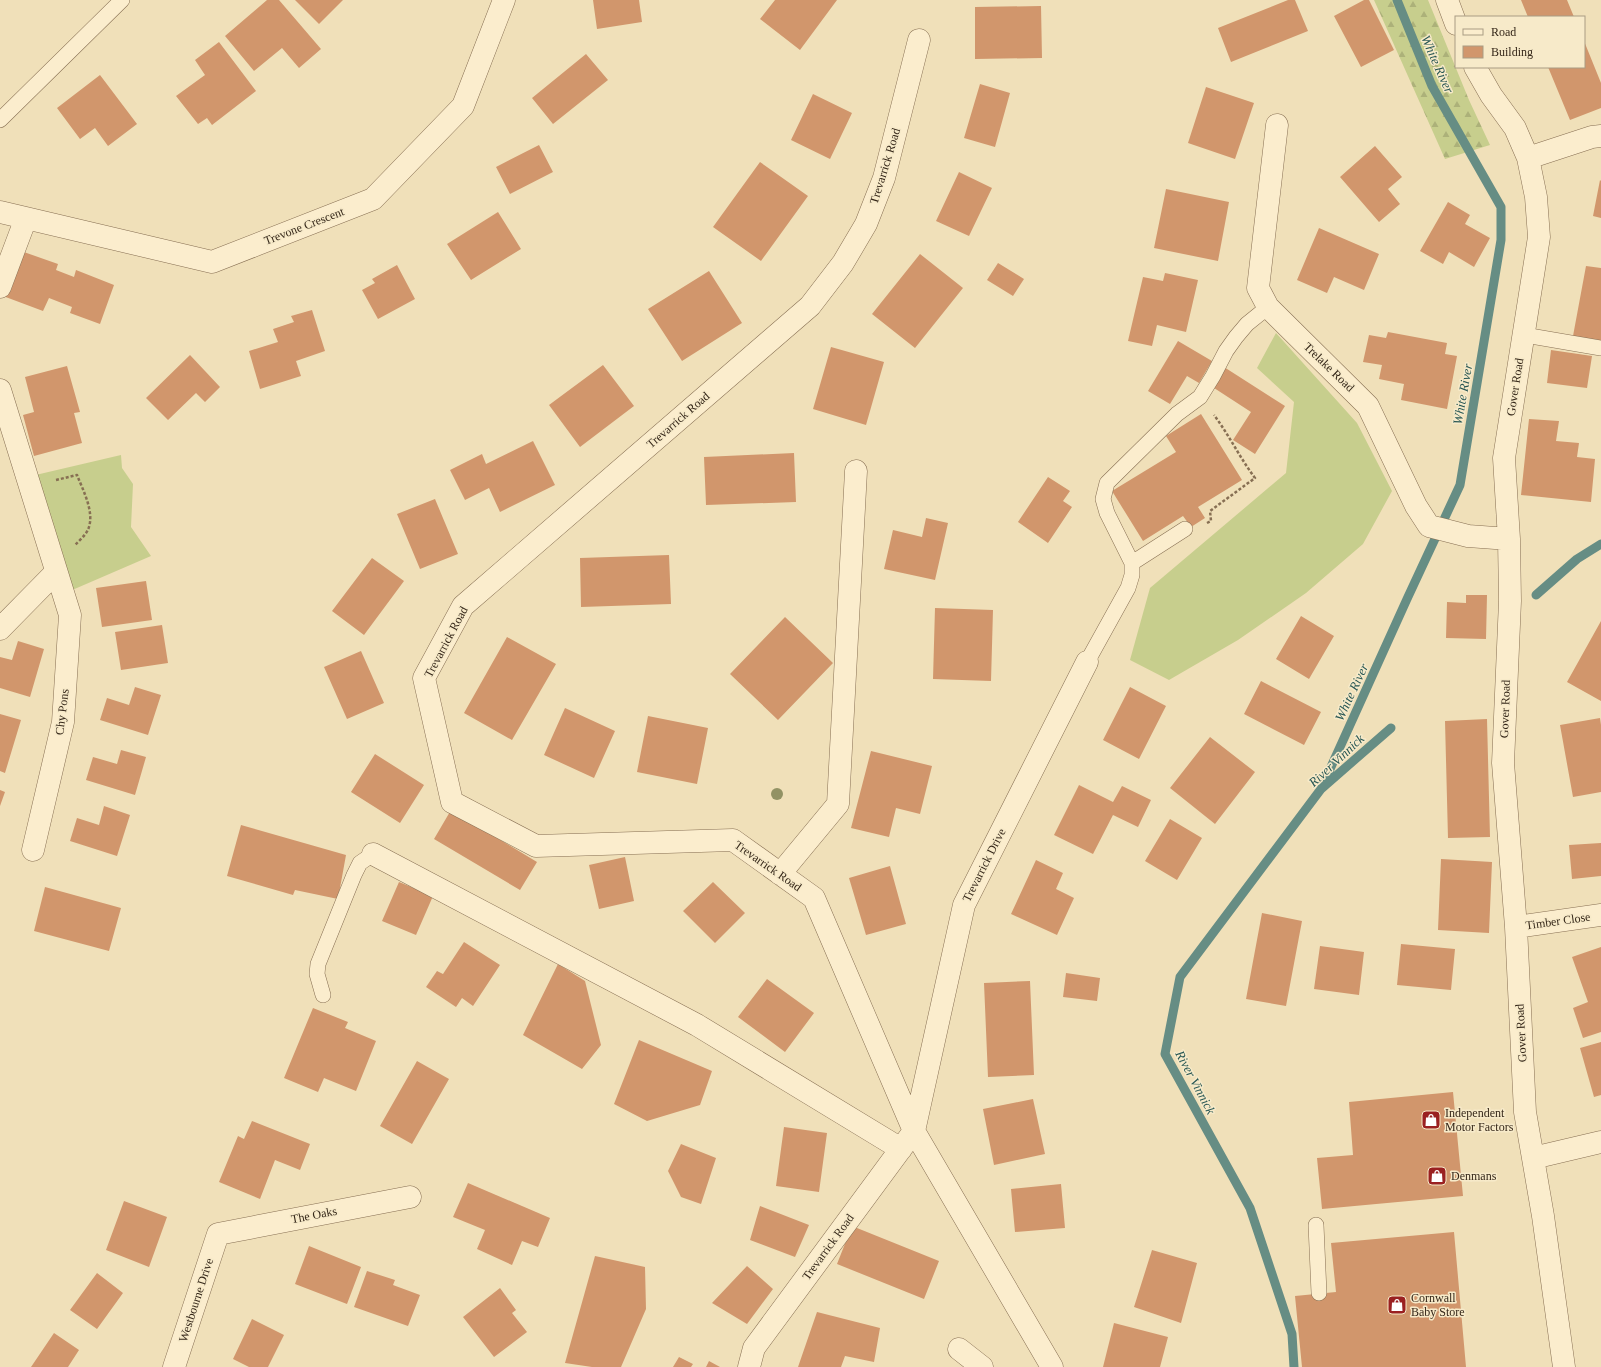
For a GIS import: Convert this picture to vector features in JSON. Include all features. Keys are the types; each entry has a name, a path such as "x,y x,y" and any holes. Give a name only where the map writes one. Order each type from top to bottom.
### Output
{"street":[{"name":"Trevone Crescent","path":"0,212 212,262 372,200 463,106 504,0"},
{"path":"1447,0 1455,21"},
{"name":"Trevarrick Road","path":"919,40 884,178 866,224 843,264 810,306 463,606 424,678 452,802 536,846 733,840 814,898 914,1131 1052,1367"},
{"name":"Gover Road","path":"1476,68 1491,95 1514,128 1528,158 1536,197 1539,237 1504,458 1509,539 1510,600 1503,763 1516,927 1525,1112 1543,1216 1564,1367"},
{"name":"Trelake Road","path":"1277,125 1258,288 1268,307 1368,406 1416,506 1429,526 1468,536 1509,539"},
{"path":"1528,158 1592,137 1601,136"},
{"path":"0,288 26,218"},
{"name":"Chy Pons","path":"0,390 70,615 63,722 33,850"},
{"path":"780,874 838,804 856,471"},
{"path":"0,629 54,566"},
{"name":"Trevarrick Drive","path":"914,1131 964,905 1087,662"},
{"path":"373,854 697,1025 901,1149"},
{"name":"Timber Close","path":"1516,927 1601,914"},
{"name":"Trevarrick Road","path":"749,1367 754,1348 914,1131"},
{"path":"1532,1158 1601,1142"},
{"name":"The Oaks","path":"218,1234 410,1197"},
{"name":"Westbourne Drive","path":"174,1367 218,1234"},
{"path":"958,1349 982,1367"}],"lane":[{"path":"0,120 122,0"},
{"path":"1087,662 1128,588 1132,575 1132,563 1107,513 1103,499 1107,484 1177,414 1200,397 1226,351 1236,337 1247,324 1268,307"},
{"path":"1524,335 1601,348"},
{"path":"1132,563 1185,529"},
{"path":"324,995 318,974 318,964 360,863 373,854"},
{"path":"1316,1225 1319,1293"}],"path":[{"path":"1185,529 1194,531 1211,520 1210,511 1255,478 1242,460 1224,429 1200,397"},
{"path":"30,487 77,475 85,494 90,515 89,527 83,538 54,566"}],"green space":[{"path":"1374,0 1428,0 1455,68 1490,145 1445,159"},
{"path":"1276,333 1357,423 1392,491 1363,544 1306,593 1238,640 1169,680 1130,660 1150,588 1286,473 1294,402 1257,368"},
{"path":"121,455 122,468 133,484 131,527 151,556 63,594 27,477"}],"building":[{"path":"267,0 279,0 321,49 299,68 282,48 254,71 225,36"},
{"path":"295,0 343,0 319,24"},
{"path":"593,0 639,0 642,22 597,29"},
{"path":"775,0 837,0 800,50 760,19"},
{"path":"1288,0 1295,0 1308,31 1231,62 1218,28"},
{"path":"1364,0 1369,0 1394,50 1361,67 1334,16"},
{"path":"1521,0 1567,0 1574,16 1528,16"},
{"path":"1041,6 1042,58 975,59 975,7"},
{"path":"219,42 256,91 212,125 207,118 198,124 176,96 205,75 195,60"},
{"path":"1585,43 1601,83 1601,108 1570,120 1548,68 1585,68"},
{"path":"586,54 608,80 553,124 532,98"},
{"path":"100,75 137,124 108,146 95,128 80,139 57,108"},
{"path":"980,84 1010,93 995,147 964,138"},
{"path":"1206,87 1254,103 1235,159 1188,143"},
{"path":"813,94 852,113 830,159 791,140"},
{"path":"539,145 553,172 510,194 496,167"},
{"path":"1375,146 1402,177 1388,189 1400,204 1379,222 1340,177"},
{"path":"760,162 808,196 761,261 713,227"},
{"path":"959,172 992,188 969,236 936,221"},
{"path":"1600,180 1601,181 1601,218 1593,216"},
{"path":"1166,189 1229,202 1218,261 1154,248"},
{"path":"1448,202 1470,215 1465,224 1490,238 1474,267 1449,252 1443,264 1420,251"},
{"path":"498,212 521,249 471,280 447,244"},
{"path":"1319,228 1379,254 1364,290 1334,277 1327,293 1297,280"},
{"path":"21,251 58,264 56,270 74,277 76,270 114,285 100,324 70,313 72,307 49,298 43,311 3,296"},
{"path":"920,254 963,288 915,348 872,314"},
{"path":"998,263 1024,279 1013,296 987,280"},
{"path":"397,265 415,299 378,319 362,290 375,283 372,279"},
{"path":"1586,266 1601,268 1601,341 1573,336"},
{"path":"709,271 742,323 682,361 648,309"},
{"path":"1165,273 1198,280 1186,332 1157,325 1152,346 1128,341 1143,277 1163,281"},
{"path":"312,310 325,351 296,361 301,376 260,389 249,351 278,342 273,329 294,322 291,316"},
{"path":"1388,332 1447,343 1445,354 1457,356 1447,409 1401,400 1404,384 1379,379 1382,365 1363,362 1369,335 1386,338"},
{"path":"1178,341 1212,361 1199,383 1187,376 1170,404 1148,391"},
{"path":"831,347 884,362 866,425 813,409"},
{"path":"1551,350 1592,356 1587,388 1547,383"},
{"path":"190,355 220,387 205,402 196,393 168,420 146,398"},
{"path":"603,365 634,406 580,447 549,405"},
{"path":"67,366 80,412 74,413 82,443 34,456 23,415 34,412 25,377"},
{"path":"1224,367 1285,406 1255,454 1233,440 1251,412 1211,386"},
{"path":"1201,414 1242,480 1198,507 1205,518 1191,527 1183,516 1143,541 1112,491 1176,452 1166,436"},
{"path":"1529,419 1559,421 1556,441 1579,443 1577,457 1595,459 1591,502 1521,495"},
{"path":"533,441 555,485 500,512 489,488 465,500 450,470 482,454 486,464"},
{"path":"794,453 796,502 706,505 704,457"},
{"path":"1048,477 1070,491 1063,501 1072,507 1048,543 1018,522"},
{"path":"435,499 458,554 420,569 397,514"},
{"path":"926,518 948,523 935,580 884,569 893,530 922,537"},
{"path":"669,555 671,604 581,607 580,558"},
{"path":"372,558 404,581 364,635 332,611"},
{"path":"146,581 152,620 102,627 96,588"},
{"path":"1466,595 1487,595 1486,639 1446,638 1447,602 1466,603"},
{"path":"935,608 993,610 991,681 933,679"},
{"path":"1301,616 1334,636 1309,679 1276,659"},
{"path":"785,617 833,663 778,720 730,674"},
{"path":"1601,621 1601,701 1567,682"},
{"path":"162,625 168,663 121,670 115,632"},
{"path":"507,637 556,664 512,740 464,713"},
{"path":"18,641 44,649 30,697 0,688 0,657 12,660"},
{"path":"361,651 384,703 347,719 324,667"},
{"path":"1261,681 1321,712 1304,745 1244,714"},
{"path":"135,687 161,695 148,735 100,720 107,698 129,705"},
{"path":"1130,687 1166,706 1139,759 1103,740"},
{"path":"565,708 615,731 594,778 544,755"},
{"path":"0,714 21,720 5,773 0,771"},
{"path":"648,716 708,728 697,784 637,772"},
{"path":"1600,718 1601,792 1573,797 1560,725"},
{"path":"1487,719 1490,837 1448,838 1445,721"},
{"path":"1210,737 1255,772 1215,824 1170,788"},
{"path":"121,750 146,757 135,795 86,780 93,757 117,764"},
{"path":"871,751 932,766 920,814 896,808 889,837 851,828"},
{"path":"375,754 424,785 400,823 351,792"},
{"path":"1079,785 1113,802 1122,786 1151,800 1138,827 1113,815 1093,854 1054,835"},
{"path":"0,790 5,792 0,806"},
{"path":"104,806 130,815 117,856 70,841 77,818 99,825"},
{"path":"451,810 537,862 520,890 434,839"},
{"path":"1170,819 1202,838 1177,880 1145,861"},
{"path":"241,825 346,855 338,899 295,890 293,895 227,876"},
{"path":"1601,843 1601,876 1572,879 1569,845"},
{"path":"625,857 634,901 599,909 589,865"},
{"path":"1441,859 1492,862 1489,933 1438,930"},
{"path":"1036,860 1063,873 1056,889 1074,898 1057,935 1011,914"},
{"path":"890,866 906,924 866,935 849,878"},
{"path":"399,882 433,896 416,935 382,921"},
{"path":"713,882 745,913 715,943 683,911"},
{"path":"45,887 121,908 109,951 34,931"},
{"path":"1262,913 1302,921 1286,1006 1246,999"},
{"path":"464,942 500,965 473,1006 462,998 456,1007 426,987 437,971 443,974"},
{"path":"1401,944 1455,949 1451,990 1397,985"},
{"path":"1320,946 1364,952 1359,995 1314,989"},
{"path":"1601,947 1601,1032 1583,1038 1573,1008 1588,1002 1572,957"},
{"path":"558,964 585,981 601,1045 582,1069 523,1035"},
{"path":"1066,973 1100,978 1097,1001 1063,997"},
{"path":"767,979 814,1013 785,1052 738,1017"},
{"path":"1030,981 1034,1075 988,1077 984,983"},
{"path":"313,1008 348,1022 345,1028 376,1041 356,1091 324,1078 318,1092 284,1078"},
{"path":"639,1040 712,1071 700,1105 647,1121 614,1104"},
{"path":"1601,1042 1601,1095 1594,1097 1580,1048"},
{"path":"417,1061 449,1079 412,1144 380,1126"},
{"path":"1453,1092 1463,1196 1322,1209 1317,1158 1353,1155 1349,1102"},
{"path":"1033,1099 1045,1154 994,1165 983,1109"},
{"path":"252,1121 310,1144 300,1170 275,1160 260,1199 219,1182 238,1136 244,1139"},
{"path":"784,1127 827,1133 819,1192 776,1186"},
{"path":"681,1144 716,1158 701,1204 681,1197 668,1171"},
{"path":"468,1183 550,1218 538,1247 522,1241 512,1265 477,1249 485,1230 453,1217"},
{"path":"1061,1184 1065,1228 1015,1232 1011,1189"},
{"path":"124,1201 167,1217 149,1267 106,1250"},
{"path":"760,1206 809,1225 795,1257 750,1240"},
{"path":"852,1226 939,1261 924,1299 837,1264"},
{"path":"1454,1232 1466,1367 1302,1367 1295,1296 1336,1292 1331,1243"},
{"path":"309,1246 361,1267 347,1304 295,1284"},
{"path":"1152,1250 1197,1263 1181,1323 1134,1307"},
{"path":"595,1256 645,1267 646,1309 621,1367 592,1367 565,1363"},
{"path":"747,1266 773,1289 747,1324 712,1303"},
{"path":"367,1271 395,1280 393,1285 420,1295 408,1326 354,1307"},
{"path":"97,1273 123,1293 97,1329 70,1310"},
{"path":"500,1288 516,1310 512,1313 527,1332 494,1357 463,1317"},
{"path":"817,1312 880,1328 874,1362 845,1356 841,1367 798,1367"},
{"path":"252,1319 284,1335 268,1367 249,1367 233,1359"},
{"path":"1114,1323 1168,1337 1160,1367 1103,1367"},
{"path":"54,1333 79,1350 68,1367 31,1367"},
{"path":"679,1357 693,1364 691,1367 673,1367"},
{"path":"709,1361 720,1367 706,1367"}],"waterway":[{"name":"White River","path":"1321,789 1460,485 1501,240 1501,207 1432,86 1397,0"},
{"path":"1536,595 1577,559 1601,544"},
{"name":"River Vinnick","path":"1294,1367 1292,1334 1250,1208 1165,1054 1180,977 1321,789 1391,728"}],"place":[{"name":"Independent Motor Factors","path":"1431,1120"},
{"name":"Denmans","path":"1437,1176"},
{"name":"Cornwall Baby Store","path":"1397,1305"}]}
